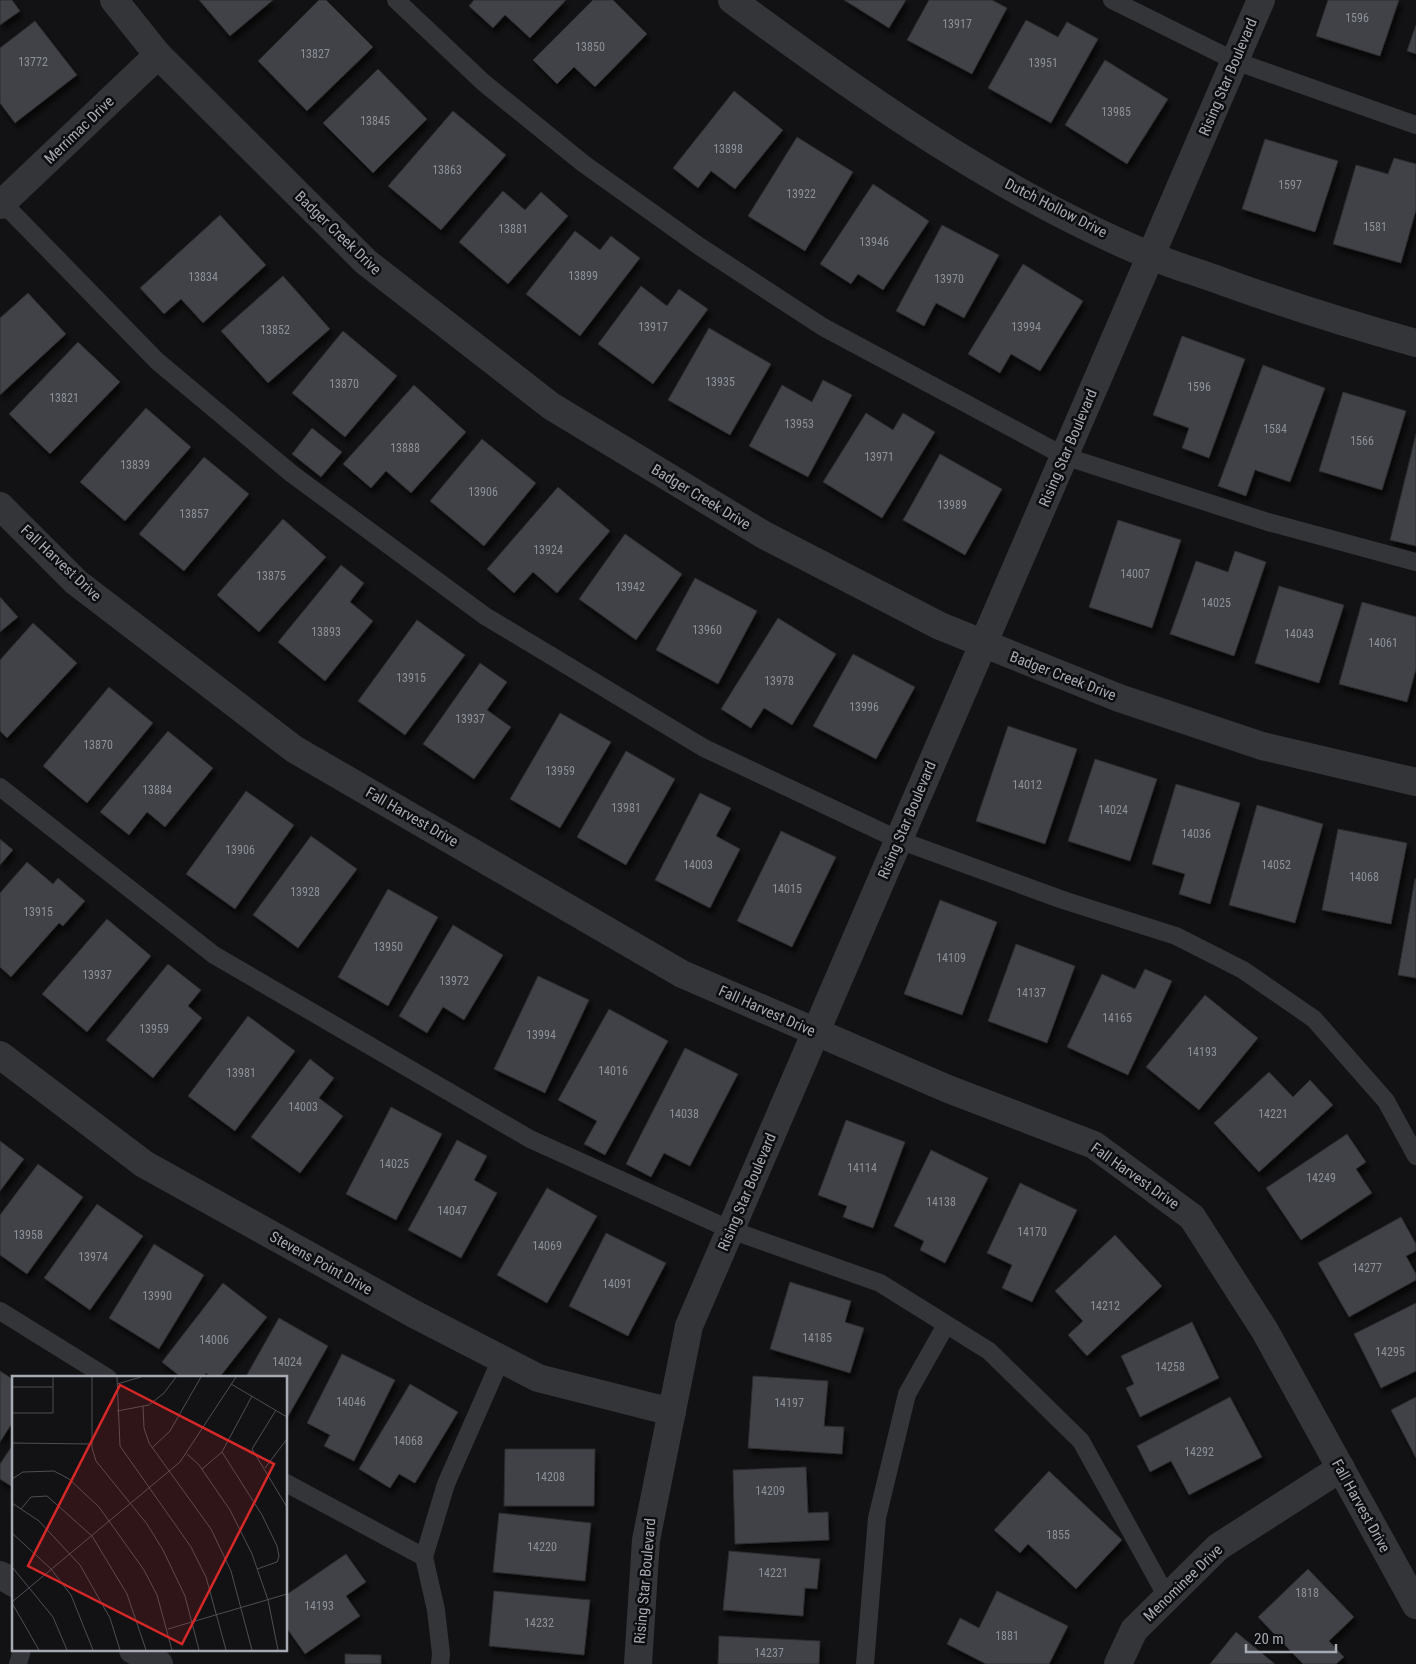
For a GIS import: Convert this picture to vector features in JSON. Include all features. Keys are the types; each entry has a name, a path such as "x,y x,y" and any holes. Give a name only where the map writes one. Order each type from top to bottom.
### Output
{"street":[{"name":"Badger Creek Drive","path":"114,0 158,55 366,262 550,406 764,535 896,604 984,644 1119,698 1262,746 1416,782"},
{"name":"Dutch Hollow Drive","path":"732,0 793,45 934,141 1036,200 1151,256 1327,318 1416,343"},
{"name":"Rising Star Boulevard","path":"638,1664 646,1540 689,1326 1261,0"},
{"name":"Merrimac Drive","path":"1,203 158,55"},
{"name":"Fall Harvest Drive","path":"0,506 76,582 294,749 682,974 948,1089 1094,1145 1192,1217 1265,1331 1416,1605"},
{"name":"Stevens Point Drive","path":"0,1055 144,1164 414,1314 538,1378 672,1412"},
{"name":"Menominee Drive","path":"1118,1664 1134,1630 1218,1547 1341,1468"},
{"path":"0,1575 12,1582"},
{"path":"137,1652 160,1664"}],"lane":[{"path":"396,0 484,83 584,164 699,246 823,327 1064,456 1268,522 1416,562"},
{"path":"1112,0 1235,61 1416,126"},
{"path":"1,203 157,360 292,474 485,616 704,748 899,840 1063,900 1176,936 1243,970 1314,1019 1409,1128 1416,1156"},
{"path":"0,787 214,955 530,1139 730,1230 880,1283 988,1351 1081,1441 1167,1598"},
{"path":"0,1311 105,1376"},
{"path":"864,1664 877,1518 904,1404 907,1394 946,1325"},
{"path":"440,1664 441,1654 436,1610 424,1557 446,1484 501,1359"},
{"path":"288,1484 424,1557"}],"building":[{"path":"0,0 12,0 20,11 0,25"},
{"path":"199,0 273,0 230,36"},
{"path":"319,0 326,0 373,47 307,111 258,61"},
{"path":"474,0 566,0 530,38 505,15 493,28 469,6"},
{"path":"593,0 613,0 647,34 595,87 574,67 557,84 533,60"},
{"path":"844,0 906,0 889,28"},
{"path":"929,0 992,0 1007,8 972,74 907,40"},
{"path":"1328,0 1399,0 1380,56 1316,36"},
{"path":"1026,20 1058,37 1067,22 1098,39 1051,123 988,88"},
{"path":"35,21 77,75 15,123 0,103 0,48"},
{"path":"1416,25 1416,54 1407,51"},
{"path":"1105,60 1168,99 1127,164 1065,125"},
{"path":"378,69 427,119 373,173 323,123"},
{"path":"734,91 783,130 735,189 711,171 698,188 673,168"},
{"path":"453,111 506,155 441,230 388,186"},
{"path":"797,137 853,172 805,251 748,216"},
{"path":"1265,139 1338,161 1315,232 1242,209"},
{"path":"1394,158 1416,164 1416,210 1401,263 1333,244 1356,165 1388,174"},
{"path":"873,184 929,221 883,290 858,274 851,284 820,264"},
{"path":"503,191 525,210 541,192 568,216 508,284 459,242"},
{"path":"220,215 266,265 203,323 181,299 164,314 140,288"},
{"path":"942,225 999,255 964,318 936,303 924,326 896,311"},
{"path":"575,231 600,250 611,236 640,258 580,336 526,294"},
{"path":"1023,264 1083,301 1040,371 1011,354 1000,373 968,354"},
{"path":"283,276 330,329 268,383 221,331"},
{"path":"641,286 667,306 679,289 708,309 653,384 598,344"},
{"path":"28,293 66,334 0,395 0,318"},
{"path":"709,328 771,364 730,435 668,400"},
{"path":"343,331 397,376 345,437 292,393"},
{"path":"1182,336 1245,359 1209,458 1182,448 1189,428 1153,415"},
{"path":"78,342 120,382 50,454 9,414"},
{"path":"1263,365 1325,388 1290,482 1255,470 1246,496 1218,486"},
{"path":"823,380 852,395 808,477 749,446 782,385 812,402"},
{"path":"414,385 466,432 411,493 386,471 371,488 343,464"},
{"path":"1343,392 1406,411 1382,490 1319,471"},
{"path":"146,408 191,447 125,521 80,482"},
{"path":"866,413 893,430 903,413 935,432 882,518 823,482"},
{"path":"312,428 342,452 321,477 292,454"},
{"path":"1416,434 1416,546 1390,540"},
{"path":"482,439 536,483 484,546 430,501"},
{"path":"940,454 1002,489 965,555 903,520"},
{"path":"204,457 249,494 184,571 139,534"},
{"path":"558,487 610,531 557,593 533,572 514,593 487,569"},
{"path":"283,519 326,557 259,632 217,595"},
{"path":"1118,520 1181,540 1152,628 1089,607"},
{"path":"625,534 682,574 636,640 579,599"},
{"path":"1235,551 1266,562 1234,656 1170,634 1196,561 1228,572"},
{"path":"341,565 364,583 350,602 373,621 325,681 278,642"},
{"path":"695,578 757,611 718,684 656,650"},
{"path":"1279,586 1344,605 1319,683 1255,663"},
{"path":"0,597 18,617 0,632"},
{"path":"1362,602 1416,617 1416,669 1407,702 1339,684"},
{"path":"778,618 836,654 792,725 764,708 751,728 721,709"},
{"path":"417,620 465,655 405,735 358,701"},
{"path":"33,623 77,663 7,738 0,731 0,660"},
{"path":"853,654 915,687 876,759 813,726"},
{"path":"480,663 507,682 487,710 511,727 474,779 423,744"},
{"path":"109,687 153,723 87,803 43,766"},
{"path":"560,713 611,742 560,828 510,799"},
{"path":"1008,726 1077,749 1045,844 976,821"},
{"path":"168,731 213,768 165,827 147,812 129,835 100,812"},
{"path":"626,751 675,779 626,865 577,837"},
{"path":"1095,759 1157,779 1130,861 1068,841"},
{"path":"1176,784 1240,803 1210,904 1179,894 1185,874 1152,864"},
{"path":"246,791 294,825 235,909 186,874"},
{"path":"700,793 731,808 716,836 740,849 710,908 655,880"},
{"path":"1257,805 1323,824 1295,923 1229,905"},
{"path":"1338,829 1407,843 1391,924 1322,910"},
{"path":"781,831 836,857 792,947 737,921"},
{"path":"311,836 357,869 298,948 253,915"},
{"path":"0,839 13,850 0,865"},
{"path":"27,862 53,884 58,878 85,901 63,926 59,923 11,977 0,967 0,893"},
{"path":"1416,879 1416,978 1398,975"},
{"path":"388,889 438,917 388,1006 338,977"},
{"path":"940,900 997,922 962,1015 904,994"},
{"path":"107,919 151,956 87,1032 42,994"},
{"path":"453,925 503,955 464,1020 443,1007 427,1033 399,1016"},
{"path":"1016,944 1075,966 1047,1043 988,1021"},
{"path":"168,964 201,990 188,1006 202,1018 153,1078 106,1040"},
{"path":"1145,969 1172,981 1128,1075 1067,1047 1102,974 1135,989"},
{"path":"538,976 589,1000 545,1093 494,1069"},
{"path":"1205,995 1258,1038 1199,1110 1146,1067"},
{"path":"609,1009 668,1041 605,1155 584,1144 597,1121 558,1100"},
{"path":"248,1016 295,1051 235,1131 188,1096"},
{"path":"685,1048 738,1074 690,1166 664,1153 651,1177 626,1164"},
{"path":"310,1059 334,1078 319,1098 343,1116 300,1173 251,1137"},
{"path":"1269,1072 1293,1097 1310,1080 1333,1105 1259,1172 1214,1123"},
{"path":"391,1107 442,1134 396,1220 346,1194"},
{"path":"846,1120 905,1142 873,1228 843,1217 847,1206 818,1195"},
{"path":"1347,1134 1366,1162 1356,1169 1372,1193 1301,1240 1266,1188"},
{"path":"457,1140 487,1156 474,1180 497,1193 461,1258 408,1230"},
{"path":"0,1141 24,1159 0,1191"},
{"path":"931,1150 988,1178 945,1263 920,1250 924,1241 894,1226"},
{"path":"38,1164 83,1197 27,1274 0,1255 0,1215"},
{"path":"1020,1183 1077,1210 1032,1302 1002,1288 1012,1265 987,1253"},
{"path":"547,1188 597,1216 547,1303 497,1275"},
{"path":"97,1204 143,1236 90,1310 44,1278"},
{"path":"1401,1217 1416,1244 1416,1251 1406,1256 1416,1274 1416,1280 1349,1317 1318,1263"},
{"path":"606,1233 666,1263 628,1336 569,1306"},
{"path":"1115,1235 1162,1286 1087,1356 1068,1335 1083,1321 1055,1291"},
{"path":"154,1244 204,1275 159,1349 109,1318"},
{"path":"790,1282 851,1301 845,1322 864,1328 850,1373 770,1349"},
{"path":"223,1283 267,1317 221,1376 210,1376 206,1373 204,1376 180,1376 162,1362"},
{"path":"1416,1303 1416,1371 1381,1388 1354,1334"},
{"path":"279,1318 328,1346 288,1416 288,1376 246,1376"},
{"path":"1192,1322 1219,1378 1140,1417 1126,1388 1134,1384 1121,1356"},
{"path":"342,1354 395,1380 354,1461 324,1446 330,1435 307,1423"},
{"path":"0,1371 12,1379 12,1423 0,1442"},
{"path":"753,1376 828,1381 824,1426 844,1427 842,1454 748,1448"},
{"path":"410,1384 458,1412 415,1483 399,1474 390,1488 359,1469"},
{"path":"1230,1397 1262,1457 1189,1495 1171,1461 1150,1472 1137,1446"},
{"path":"1416,1397 1416,1458 1391,1410"},
{"path":"12,1446 12,1487 0,1479 0,1464"},
{"path":"505,1449 595,1449 594,1506 504,1506"},
{"path":"806,1467 808,1513 828,1512 829,1540 735,1544 733,1470"},
{"path":"1049,1471 1122,1540 1076,1589 1028,1544 1020,1553 994,1530"},
{"path":"499,1513 591,1523 585,1581 493,1572"},
{"path":"729,1551 820,1559 817,1589 805,1588 803,1616 723,1610"},
{"path":"346,1554 366,1582 346,1596 360,1616 305,1654 288,1630 288,1594"},
{"path":"1308,1569 1354,1617 1329,1641 1344,1657 1336,1664 1303,1664 1258,1617"},
{"path":"494,1591 590,1600 584,1655 489,1646"},
{"path":"997,1591 1068,1626 1049,1664 986,1664 947,1644 960,1618 979,1628"},
{"path":"1236,1632 1275,1664 1210,1664"},
{"path":"719,1636 820,1641 819,1664 718,1664"},
{"path":"345,1654 381,1655 381,1664 345,1664"}]}
